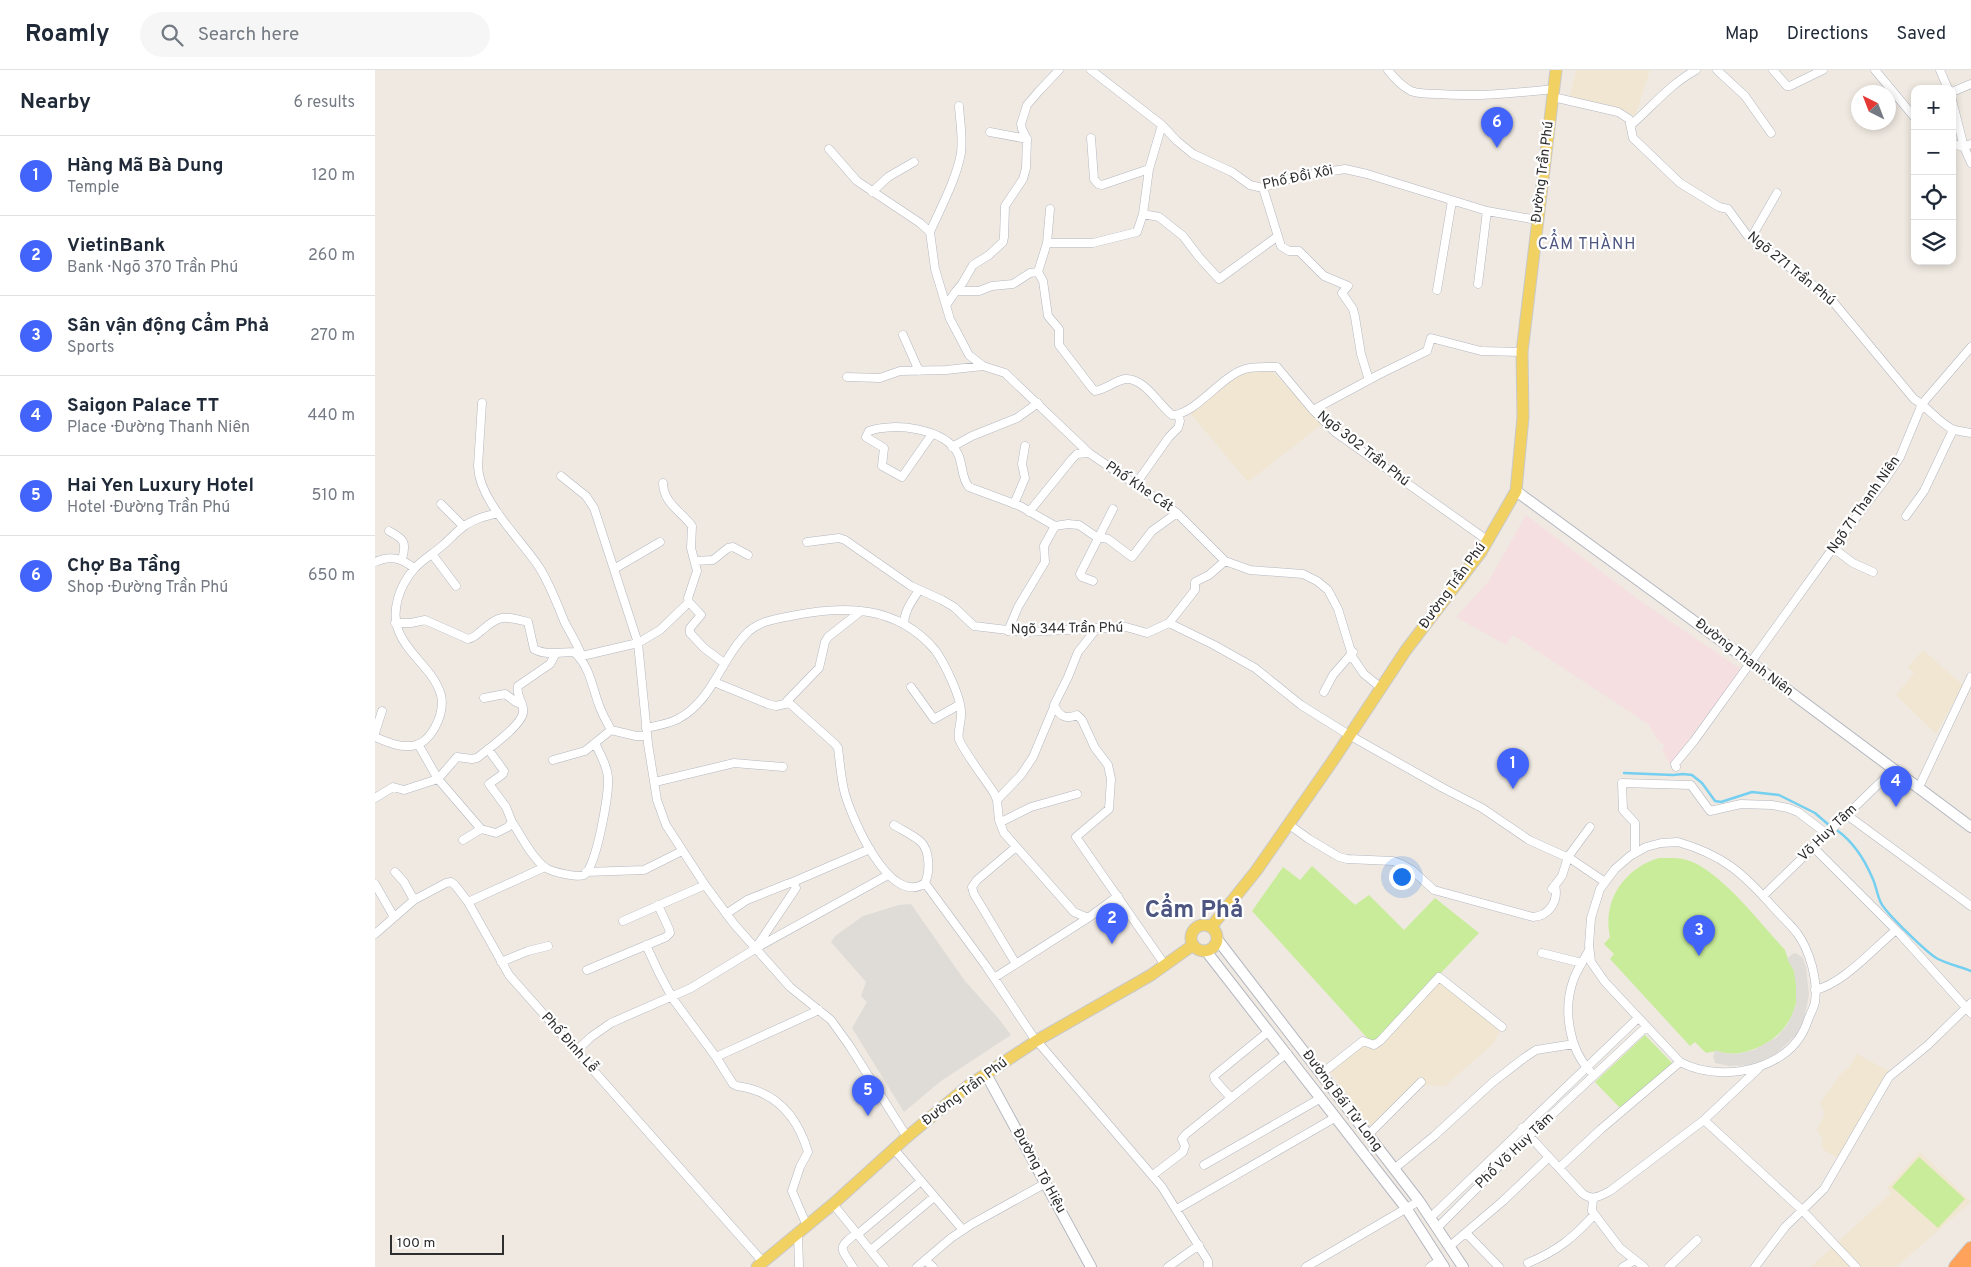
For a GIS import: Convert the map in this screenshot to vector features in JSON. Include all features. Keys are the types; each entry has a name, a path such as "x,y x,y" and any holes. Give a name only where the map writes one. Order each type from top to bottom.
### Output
{"highway":[{"path":"1956,1267 1971,1249"}],"main road":[{"name":"Đường Trần Phú","path":"1211,926 1249,879 1288,824 1406,650 1481,552 1516,491 1523,417 1522,352 1557,70"},
{"path":"1207,925 1215,930 1217,939 1214,946 1206,951 1197,949 1193,945 1191,935 1196,927 1207,925"},
{"name":"Đường Trần Phú","path":"760,1264 833,1204 907,1137 968,1086 1037,1041 1151,975 1193,945"}],"street":[{"path":"947,304 973,265 989,255 1003,242 1005,237 1005,206 1023,179 1026,168 1027,139 1021,124 1027,105 1059,70"},
{"name":"Phố Đồi Xôi","path":"1091,70 1162,125 1193,154 1232,172 1251,185 1263,188 1277,182 1301,176 1345,169 1487,211 1537,220"},
{"name":"Ngõ 271 Trần Phú","path":"1388,70 1398,82 1410,90 1420,93 1480,95 1554,93 1618,112 1629,119 1633,138 1665,166 1680,184 1733,213 1741,228 1751,238 1830,298 1914,399 1953,430 1971,433"},
{"path":"1631,125 1679,80 1696,70"},
{"path":"1717,70 1745,96 1771,133"},
{"path":"1773,70 1787,86 1790,86 1823,70"},
{"path":"1875,70 1911,113"},
{"path":"1940,70 1946,85"},
{"path":"1956,90 1971,84"},
{"path":"959,106 961,154 950,186 930,232 935,269 950,319 969,355 983,366"},
{"path":"1956,112 1968,146 1971,163"},
{"path":"1047,243 1093,243 1137,232 1140,228 1143,214 1149,169 1162,125"},
{"path":"990,132 1027,139"},
{"path":"1091,138 1094,179 1098,184 1102,185 1149,169"},
{"path":"829,149 857,181 920,223 930,232"},
{"path":"872,192 888,177 914,162"},
{"path":"1263,188 1281,246 1286,250 1299,250 1325,276 1348,286 1342,293 1353,309 1361,354 1369,380"},
{"path":"1751,238 1777,193"},
{"path":"1437,290 1452,201"},
{"path":"1050,209 1047,243 1039,272 1043,281 1048,316 1059,329 1059,344 1095,391 1123,380 1131,379 1152,393 1172,415 1178,415 1180,421 1178,428 1169,437 1135,485"},
{"path":"1478,284 1487,211"},
{"path":"1143,214 1159,217 1183,236 1219,279 1278,236"},
{"path":"956,291 979,291 993,286 1013,284 1030,273 1039,272"},
{"path":"903,335 919,371"},
{"path":"1313,410 1427,351 1431,338 1481,351 1522,352"},
{"name":"Ngõ 71 Thanh Niên","path":"1676,767 1675,764 1694,741 1833,548 1884,481 1900,457 1922,404 1971,347"},
{"path":"963,369 968,362 969,355"},
{"name":"Phố Khe Cát","path":"847,378 880,378 900,371 963,369 983,366 1005,373 1089,453 1177,513 1225,561 1250,570 1303,574 1317,581 1332,595 1353,652 1353,658 1364,674 1380,687"},
{"name":"Ngõ 302 Trần Phú","path":"1178,415 1188,410 1235,373 1246,368 1277,368 1313,410 1335,432 1487,540"},
{"path":"482,403 478,476 490,502 521,541 543,573 582,656 599,705 611,730"},
{"path":"952,446 1017,418 1038,403"},
{"path":"931,434 902,477 882,466 884,448 866,437 869,431 892,426 931,434 945,439 958,454 966,485 1014,504 1055,526 1079,525 1108,539 1132,557 1152,531 1177,513"},
{"path":"1906,516 1924,491 1953,430"},
{"path":"1014,504 1025,478 1022,464 1025,446"},
{"path":"1029,512 1077,454 1089,453"},
{"path":"561,476 586,496 594,508 638,643 646,732 660,812 666,825 705,885 755,949 790,987 831,1020 907,1137"},
{"path":"582,656 638,643 660,630 689,602 690,591 697,571 691,548 692,526 663,492 663,483"},
{"name":"Đường Thanh Niên","path":"1516,491 1971,827"},
{"path":"441,504 463,526"},
{"path":"1093,581 1082,577 1080,574 1113,509"},
{"path":"375,737 400,745 419,744 437,724 442,709 441,695 430,674 404,643 395,623 395,608 403,584 414,568 463,526 481,517 498,513"},
{"path":"1008,631 1018,607 1045,562 1044,546 1055,526"},
{"path":"389,532 401,538 403,542 405,548 402,559"},
{"name":"Ngõ 344 Trần Phú","path":"807,542 839,538 845,540 919,590 954,607 974,626 1008,631 1126,626 1147,633 1169,623"},
{"path":"614,569 660,542"},
{"path":"695,561 713,560 728,548 733,547 748,555"},
{"path":"1833,548 1853,563 1873,572"},
{"path":"432,554 456,586"},
{"path":"375,562 384,558 402,559 414,568"},
{"path":"1225,561 1209,575 1195,582 1195,590 1169,623 1255,668 1301,705 1349,735 1482,808 1529,840 1568,858 1605,882"},
{"path":"905,624 904,618 908,608 919,590"},
{"path":"689,602 701,616 690,628 690,633 704,648 724,663"},
{"path":"611,730 635,736 679,719 705,697 732,650 749,631 761,623 821,610 861,611 905,624 924,638 942,660 949,675 961,713 959,737 994,793 1004,833 1074,912 1088,918"},
{"path":"789,703 788,699 819,668 825,642 828,638 861,611"},
{"path":"395,623 411,623 425,620 468,639 473,638 499,617 511,618 530,624 534,648 541,652 574,652 586,666"},
{"path":"997,800 1021,775 1033,757 1077,652 1097,628"},
{"path":"1324,692 1333,676 1353,652"},
{"path":"375,798 395,787 404,790 438,778 457,757 477,758 521,718 523,713 517,693 518,686 550,664 556,653"},
{"path":"1918,789 1971,677"},
{"path":"714,682 768,704 776,706 789,703"},
{"path":"911,687 933,720 959,704"},
{"path":"484,698 505,694 521,704"},
{"path":"789,703 835,744 845,792 856,824 888,875 906,887 914,889 925,883 929,875 929,865 922,844 894,825"},
{"path":"1054,707 1063,718 1067,719 1077,715 1079,717 1095,748 1108,765 1111,779 1109,809 1078,833 1076,838 1165,965"},
{"path":"375,733 383,711"},
{"path":"553,760 585,751 611,730"},
{"path":"581,874 593,861 598,846 608,790 607,770 595,743"},
{"path":"419,744 438,778 481,829 496,833 508,827 512,822"},
{"path":"488,749 504,771 503,774 489,784 506,807 512,822 545,868 564,874 643,870 682,851"},
{"path":"655,782 734,763 783,767"},
{"name":"Võ Huy Tâm","path":"1763,896 1893,770"},
{"path":"1635,852 1635,822 1623,810 1622,783 1691,785 1697,790 1710,811 1741,804 1773,805 1788,808 1798,812 1827,834"},
{"path":"1001,822 1031,807 1077,794"},
{"path":"1847,815 1971,906"},
{"path":"1288,824 1309,840 1339,857 1393,861 1412,870 1434,890 1533,917 1546,914 1552,906 1557,894 1553,888 1562,876 1568,858 1591,827"},
{"path":"463,840 481,829"},
{"path":"1678,842 1718,857 1745,876 1797,933 1808,955 1815,980 1815,1002 1805,1030 1791,1050 1773,1062 1741,1072 1717,1072 1687,1066 1680,1062 1605,982 1591,962 1589,950 1591,918 1599,889 1615,869 1635,852 1661,843 1678,842"},
{"path":"1016,847 973,884 972,890 1017,964"},
{"path":"1813,847 1968,1005 1971,1013"},
{"path":"726,914 747,900 870,849"},
{"path":"468,902 545,868"},
{"path":"395,872 404,882 414,900"},
{"path":"576,1051 591,1037 611,1023 691,988 755,949 888,875"},
{"name":"Phố Đinh Lễ","path":"375,934 414,900 442,885 451,882 455,885 468,902 501,962 515,982 760,1264"},
{"path":"755,949 796,888 793,882"},
{"path":"925,883 1037,1041 1153,1175 1199,1245 1208,1261 1208,1267"},
{"path":"375,884 394,917"},
{"path":"623,921 705,885"},
{"path":"994,978 1088,918 1118,896"},
{"path":"587,970 666,937 670,933 658,906"},
{"path":"1815,990 1825,988 1837,981 1895,930"},
{"name":"Đường Bái Tử Long","path":"1217,939 1419,1201 1463,1267"},
{"path":"646,944 672,997 716,1057 730,1080 737,1086 761,1091 775,1100 795,1122 804,1138 808,1152 800,1167 792,1191 803,1229 799,1267"},
{"path":"501,962 528,951 547,946"},
{"path":"1589,950 1573,981 1570,994 1571,1035 1574,1044 1594,1076"},
{"name":"Đường Bái Tử Long","path":"1206,951 1406,1208 1442,1264"},
{"path":"1542,953 1582,963"},
{"path":"1321,1074 1363,1041 1374,1045 1380,1041 1439,977 1501,1027"},
{"path":"1755,1267 1785,1227 1824,1189 1889,1077 1928,1045 1968,1005"},
{"path":"716,1057 819,1010"},
{"name":"Phố Võ Huy Tâm","path":"1430,1218 1638,1018"},
{"path":"1231,1098 1215,1080 1214,1076 1281,1020"},
{"name":"Phố Võ Huy Tâm","path":"1437,1228 1529,1136 1646,1027"},
{"path":"1394,1169 1434,1136 1493,1082 1524,1058 1536,1050 1574,1044"},
{"path":"1153,1175 1183,1152 1185,1146 1182,1140 1186,1134 1287,1054"},
{"path":"1559,1168 1601,1129 1680,1062"},
{"path":"1522,1128 1583,1194 1593,1198 1611,1191 1704,1120 1760,1066"},
{"name":"Đường Tô Hiệu","path":"986,1074 1091,1267"},
{"path":"1368,1135 1421,1082"},
{"path":"1204,1165 1321,1098"},
{"path":"1343,1126 1353,1116"},
{"path":"1177,1209 1335,1117"},
{"path":"1704,1120 1802,1210 1856,1267"},
{"path":"894,1149 963,1230"},
{"path":"1450,1246 1503,1201 1549,1157"},
{"path":"853,1267 843,1251 842,1246 844,1243 858,1234 921,1181"},
{"path":"917,1267 963,1230 1046,1183"},
{"path":"871,1250 934,1197"},
{"path":"1593,1198 1591,1207 1594,1215 1620,1248 1644,1267"},
{"path":"1306,1267 1419,1201"},
{"path":"833,1204 884,1267"},
{"path":"1528,1263 1549,1254 1566,1243 1594,1215"},
{"path":"1419,1228 1430,1218"},
{"path":"1425,1237 1437,1228"},
{"path":"1466,1233 1499,1267"},
{"path":"1669,1267 1697,1240"},
{"path":"1168,1267 1199,1245"},
{"path":"925,1260 933,1267"},
{"path":"1623,1267 1635,1260"},
{"path":"1430,1267 1442,1264"}],"shaded area":[{"path":"1576,70 1650,70 1635,116 1620,109 1569,100"},
{"path":"1255,370 1273,372 1322,424 1248,482 1189,412 1236,375"},
{"path":"1526,515 1642,602 1742,670 1670,764 1662,750 1665,746 1657,739 1648,724 1513,635 1506,645 1456,617 1488,582"},
{"path":"1923,650 1963,685 1936,734 1896,695 1914,673 1908,667"},
{"path":"911,904 965,981 1011,1035 941,1081 904,1112 852,1028 867,1002 861,996 866,982 831,942 835,936 863,916 899,905"},
{"path":"1796,953 1803,958 1806,967 1809,995 1804,1020 1796,1035 1776,1054 1763,1061 1750,1065 1730,1066 1715,1063 1713,1056 1716,1050 1723,1053 1737,1054 1754,1050 1777,1037 1787,1025 1796,1004 1796,985 1794,971 1787,959"},
{"path":"1441,981 1501,1029 1494,1043 1445,1086 1415,1085 1372,1129 1329,1070 1362,1044 1368,1045 1375,1050"},
{"path":"1857,1054 1890,1072 1840,1159 1822,1149 1822,1139 1817,1129 1824,1116 1820,1103 1839,1076 1850,1066"},
{"path":"1920,1152 1971,1202 1896,1267 1811,1267 1891,1193 1887,1188"}],"green space":[{"path":"1659,858 1675,858 1690,861 1715,876 1728,887 1785,950 1794,971 1797,1000 1787,1025 1767,1043 1735,1054 1706,1053 1695,1042 1690,1046 1610,959 1614,954 1604,944 1610,937 1609,910 1613,898 1626,878 1636,869"},
{"path":"1312,866 1355,905 1369,895 1404,930 1435,898 1479,933 1373,1042 1369,1040 1252,911 1283,867 1300,880"},
{"path":"1645,1035 1672,1063 1622,1110 1595,1082"},
{"path":"1919,1157 1965,1199 1938,1228 1892,1187"}],"waterway":[{"path":"1624,773 1692,775 1702,783 1715,801 1721,802 1752,792 1779,795 1815,813 1830,826"},
{"path":"1838,831 1854,846 1862,858 1873,880 1881,903 1899,924 1938,959 1971,971"}],"place":[{"name":"Chợ Ba Tầng","path":"1497,148"},
{"name":"Hàng Mã Bà Dung","path":"1513,789"},
{"name":"Saigon Palace TT","path":"1896,807"},
{"name":"VietinBank","path":"1112,944"},
{"name":"Sân vận động Cẩm Phả","path":"1699,956"},
{"name":"Hai Yen Luxury Hotel","path":"868,1116"}],"district":[{"name":"CẨM THÀNH","path":"1587,245"},
{"name":"Cẩm Phả","path":"1194,911"}]}
